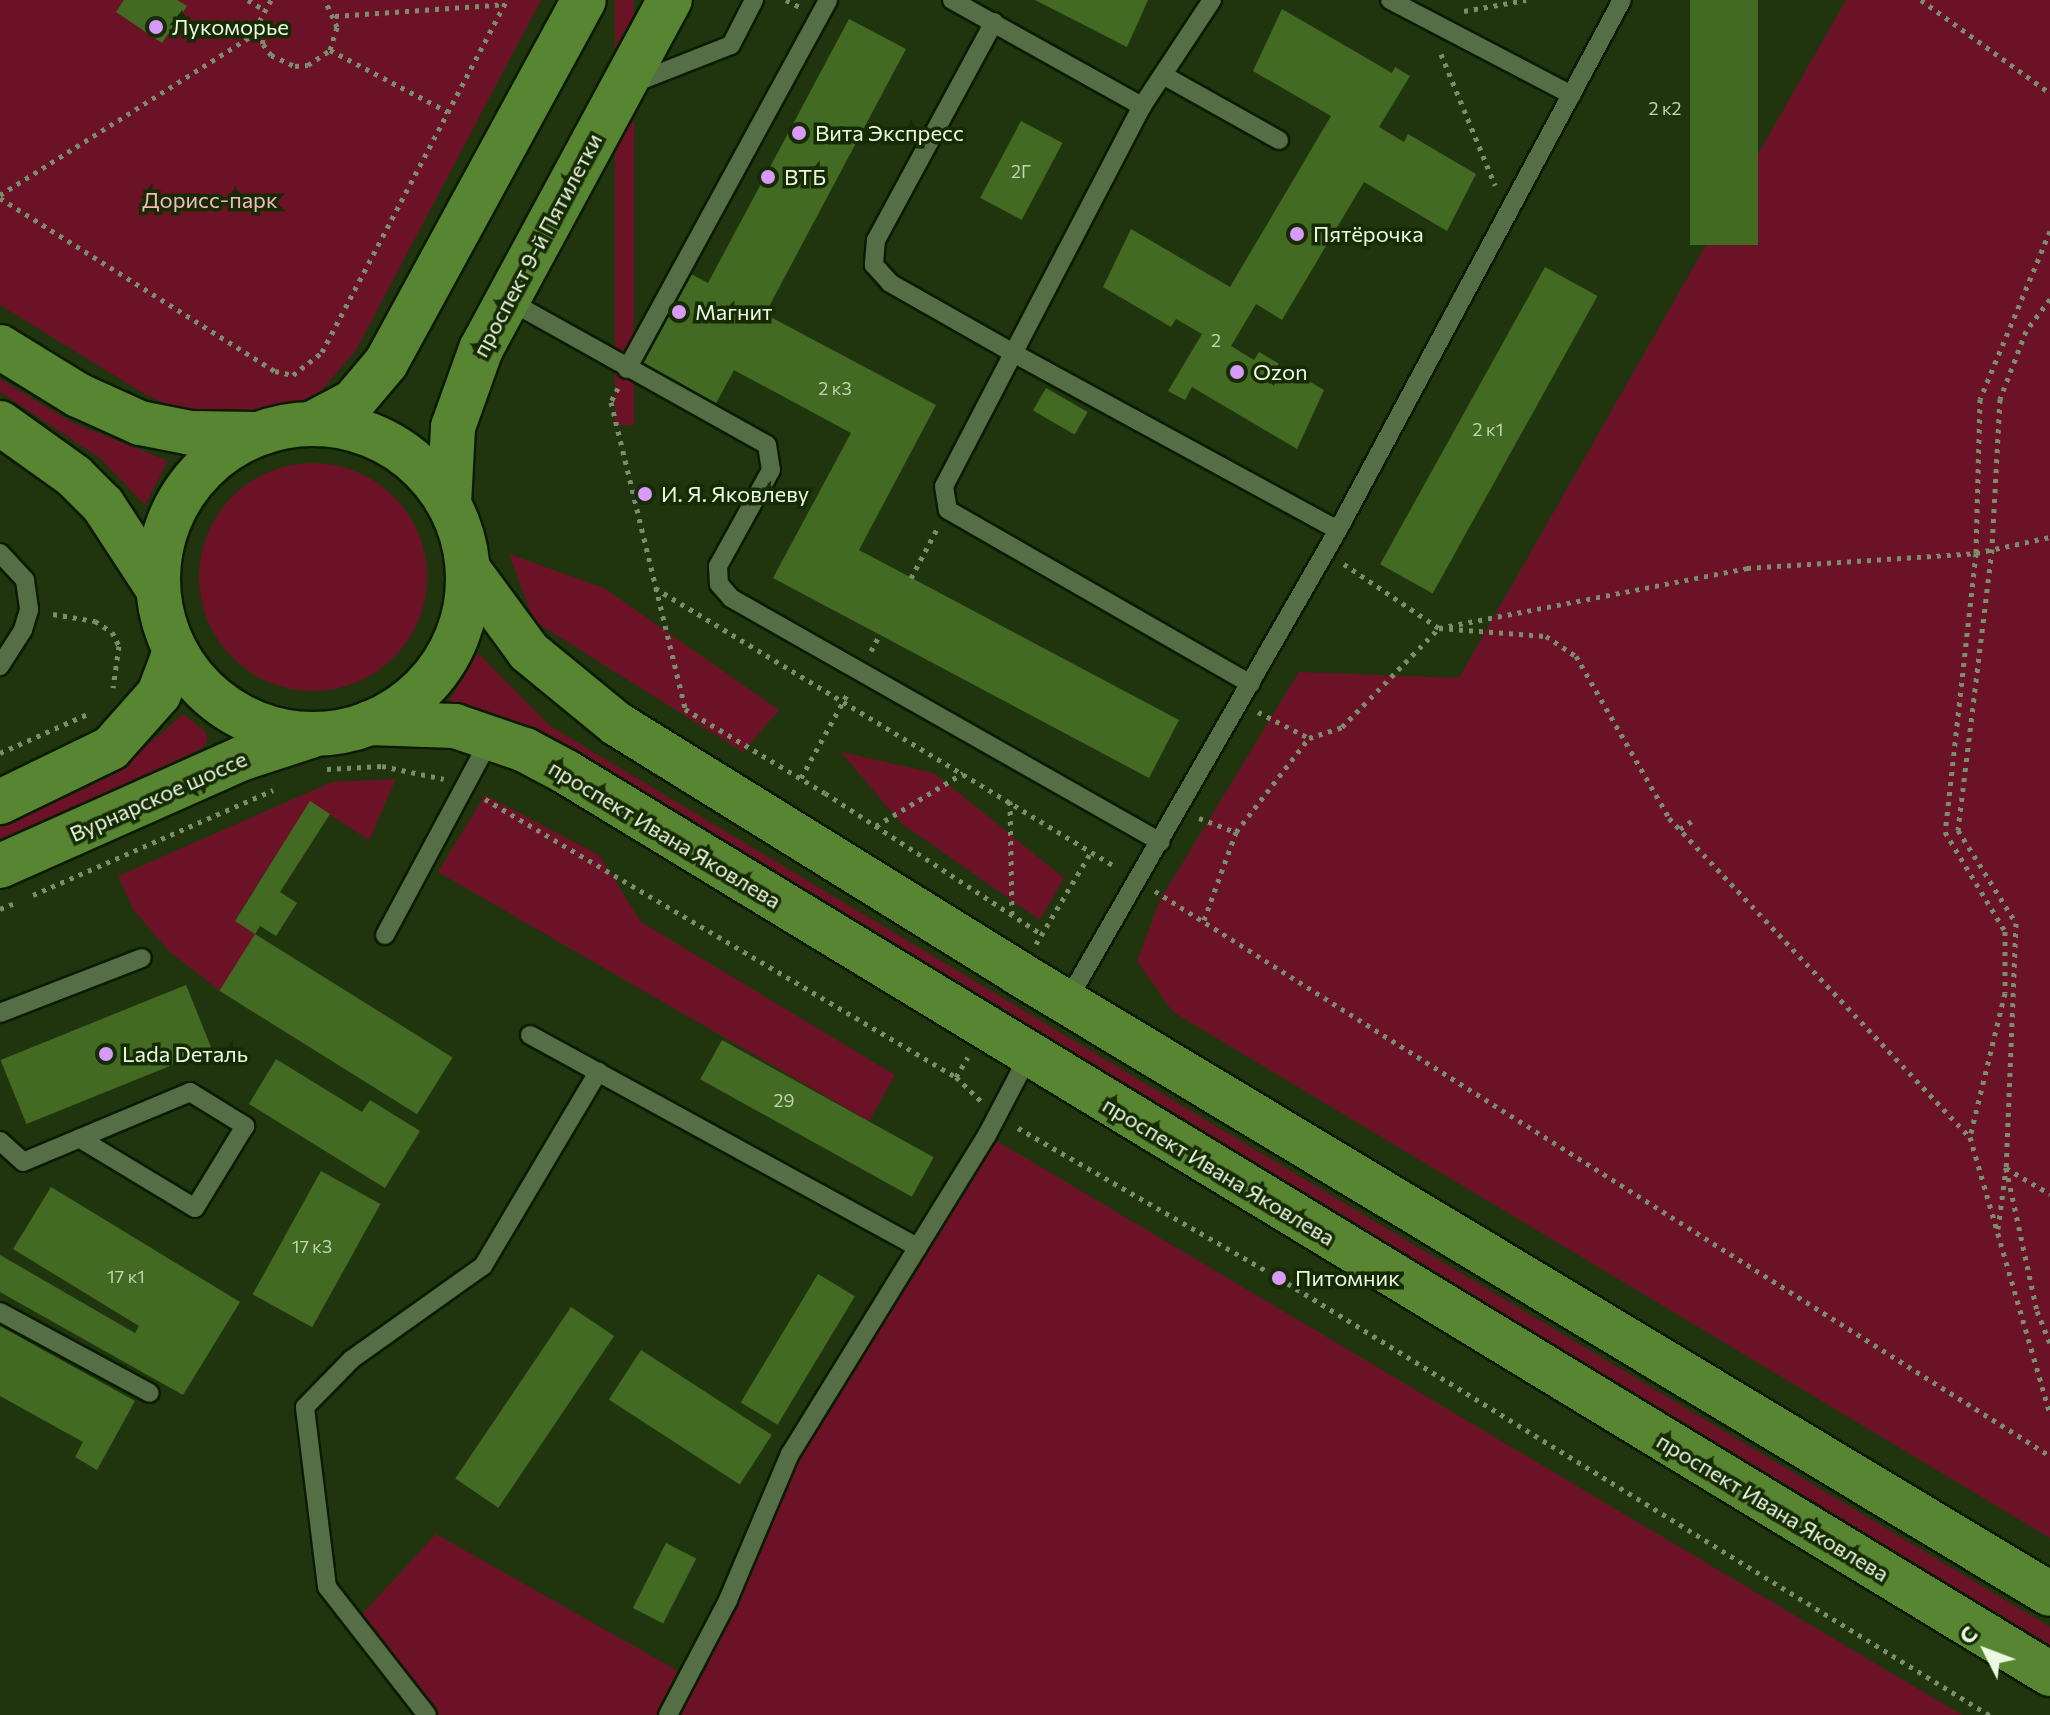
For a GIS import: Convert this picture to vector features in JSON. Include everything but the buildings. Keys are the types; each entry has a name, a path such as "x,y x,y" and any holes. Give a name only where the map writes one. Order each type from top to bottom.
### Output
{"main road":[{"path":"313,423 353,402 386,363 584,0"},
{"name":"проспект 9-й Пятилетки","path":"449,504 453,427 463,390 505,299 670,0"},
{"path":"0,347 78,395 140,423 191,433 256,434 313,423 347,426 376,436 417,465 449,504 471,573 529,652 617,724 1066,1003 2050,1594"},
{"path":"0,423 74,476 103,505 158,589 174,654 190,677 238,716 276,730 317,754 401,704 446,655 468,603 471,573"},
{"path":"158,589 170,526 195,479 224,451 256,434"},
{"path":"0,802 111,748 159,694 174,654"},
{"name":"проспект Ивана Яковлева","path":"369,723 455,726 492,737 566,772 1028,1057 2050,1674"},
{"name":"Вурнарское шоссе","path":"0,866 243,758 317,754"}],"lane":[{"path":"621,88 731,45 754,0"},
{"path":"627,369 828,0"},
{"path":"952,0 1142,106"},
{"path":"1212,0 1142,106 944,486 948,510 1250,684"},
{"path":"1390,0 1572,95"},
{"path":"1066,1003 1338,530 1622,0"},
{"path":"994,22 876,240 874,265 890,283 1338,530"},
{"path":"1163,75 1279,140"},
{"path":"505,299 767,445 771,470 718,566 719,584 731,598 1161,842"},
{"path":"0,553 25,580 29,610 23,630 0,666"},
{"path":"385,935 462,786 492,737"},
{"path":"0,1013 142,958"},
{"path":"530,1035 918,1247"},
{"path":"668,1715 728,1600 790,1454 998,1116 1028,1057"},
{"path":"427,1715 327,1587 305,1407 352,1359 483,1266 598,1072"},
{"path":"0,1141 23,1162 79,1138 190,1092 245,1126 195,1208 79,1138"},
{"path":"0,1312 150,1393"}],"path":[{"path":"248,0 263,9"},
{"path":"271,0 263,9 259,31 271,55 295,66 308,65 330,50 335,16 325,0"},
{"path":"1508,217 1426,18 1526,0"},
{"path":"1921,0 2050,93"},
{"path":"259,31 0,197 275,371 293,375 322,352 506,2"},
{"path":"335,16 506,2"},
{"path":"330,50 448,112"},
{"path":"1970,1137 2005,993 2005,931 1945,832 1976,553 1980,399 2050,231"},
{"path":"1998,1234 2006,1168 2016,923 1958,830 1992,549 2000,399 2026,331 2050,299"},
{"path":"627,369 611,402 685,709 801,778 1041,934 1091,852"},
{"path":"911,578 948,510"},
{"path":"1204,920 1236,832 1309,738 1342,727 1439,628 1747,568 1976,553 2050,537"},
{"path":"1325,552 1439,628 1546,636 1576,656 1680,829 1970,1137 2050,1415"},
{"path":"655,588 1204,920 2050,1456"},
{"path":"29,610 95,621 112,632 119,646 118,676 109,694"},
{"path":"801,778 859,672"},
{"path":"0,753 91,713 100,703"},
{"path":"1239,703 1309,738"},
{"path":"317,754 462,786 956,1077 998,1116 1279,1278 1989,1715"},
{"path":"876,826 963,773"},
{"path":"0,909 287,785"},
{"path":"1010,801 1012,915"},
{"path":"1177,810 1236,832"},
{"path":"1680,829 1692,821"},
{"path":"956,1077 971,1052"},
{"path":"2006,1168 2050,1194"},
{"path":"2006,1168 2037,1311 2050,1343"}],"green space":[{"name":"Дорисс-парк","path":"0,0 541,0 356,350 303,412 228,431 148,396 0,305"},
{"path":"615,0 634,0 634,425 615,425"},
{"path":"1846,0 2050,0 2050,1538 1173,1012 1137,961 1160,900 1299,672 1459,678"},
{"path":"0,379 71,422 168,461 145,505 100,458 0,392"},
{"path":"313,463 335,465 357,472 394,496 418,533 425,555 425,599 418,621 394,658 357,682 335,689 313,691 291,689 269,682 232,658 208,621 201,599 199,577 201,555 208,533 232,496 269,472 291,465"},
{"path":"509,554 604,588 779,710 743,752 534,621"},
{"path":"478,653 550,726 2050,1627 2050,1645 544,743 442,713"},
{"path":"183,714 206,732 207,743 200,749 0,844 0,828 115,774"},
{"path":"841,752 934,773 1064,878 1040,920 901,823"},
{"path":"396,779 369,840 310,802 235,920 255,934 220,991 169,951 133,909 118,876 332,782"},
{"path":"485,795 599,855 641,922 895,1075 869,1121 438,872"},
{"path":"987,1135 1962,1715 427,1715 354,1623 436,1534 685,1675 790,1454"}],"place":[{"name":"Лукоморье","path":"156,27"},
{"name":"Вита Экспресс","path":"799,133"},
{"name":"ВТБ","path":"768,177"},
{"name":"Пятёрочка","path":"1297,234"},
{"name":"Магнит","path":"679,312"},
{"name":"Ozon","path":"1237,372"},
{"name":"И. Я. Яковлеву","path":"645,494"},
{"name":"Lada Dеталь","path":"106,1054"},
{"name":"Питомник","path":"1279,1278"}]}
